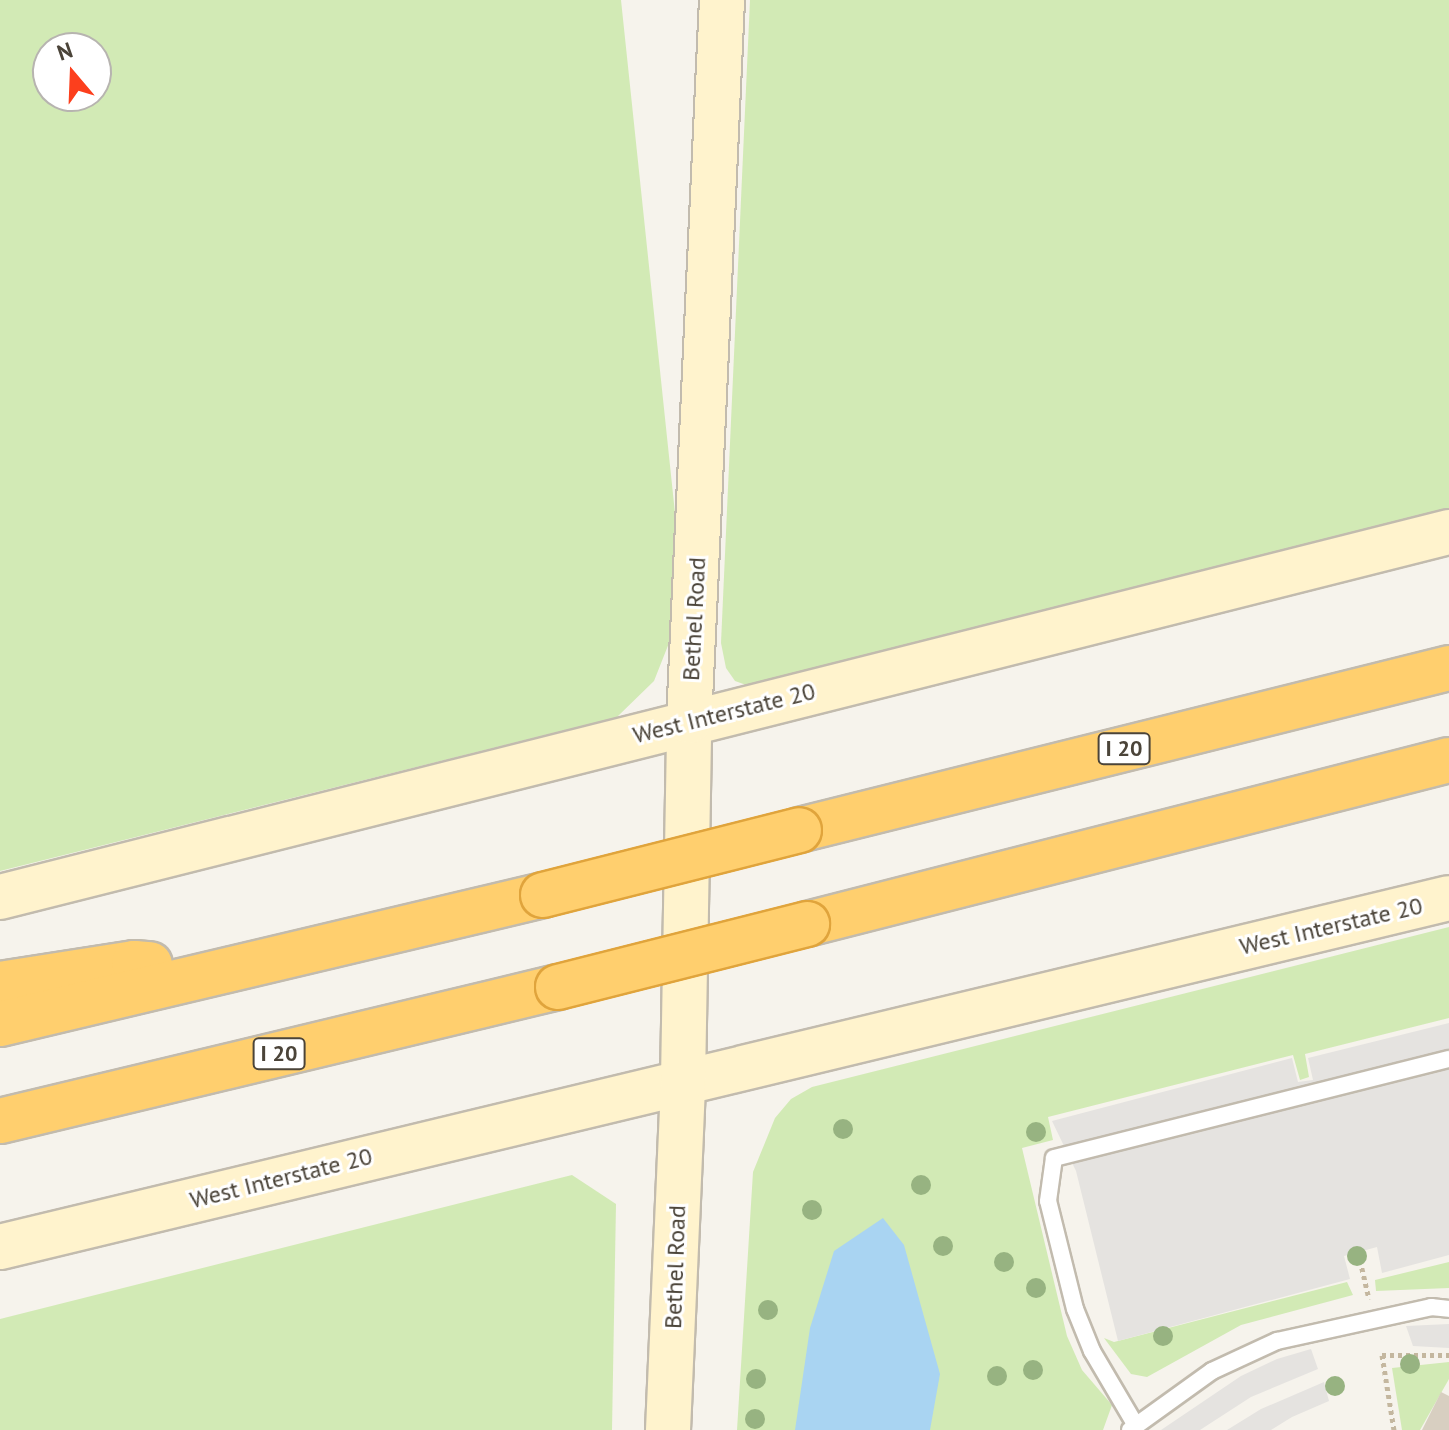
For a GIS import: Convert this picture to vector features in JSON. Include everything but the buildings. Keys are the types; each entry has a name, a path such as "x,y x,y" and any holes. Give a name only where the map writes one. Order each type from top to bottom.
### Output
{"highway":[{"name":"I 20","path":"0,1024 543,895 1449,668"},
{"name":"I 20","path":"0,1121 558,987 1449,760"},
{"path":"0,984 134,963 228,968"}],"main road":[{"name":"Bethel Road","path":"668,1430 683,1080 689,721 722,0"},
{"name":"West Interstate 20","path":"0,897 1449,532"},
{"name":"West Interstate 20","path":"0,1247 683,1080 1449,898"}],"lane":[{"path":"1449,1059 1054,1158 1048,1201 1075,1309 1092,1351 1132,1427 1212,1371 1277,1341 1431,1307 1449,1309"}],"path":[{"path":"1394,1430 1382,1355 1449,1355"}],"green space":[{"path":"0,0 621,0 675,513 669,643 654,681 617,717 0,871"},
{"path":"750,0 1449,0 1449,510 749,686 735,681 726,668 721,643"},
{"path":"1449,927 1449,1018 1305,1054 1309,1077 1300,1080 1293,1055 1048,1117 1053,1140 1022,1148 1067,1336 1082,1370 1112,1405 1103,1430 737,1430 753,1172 775,1118 791,1099 812,1087"},
{"path":"572,1175 616,1204 612,1430 0,1430 0,1319"},
{"path":"1449,1262 1449,1288 1376,1291 1375,1280"},
{"path":"1347,1282 1353,1295 1241,1325 1147,1377 1131,1374 1104,1338 1114,1342"},
{"path":"1449,1362 1449,1379 1420,1430 1402,1430 1392,1368"}],"shaded area":[{"path":"1449,1023 1449,1255 1382,1273 1377,1247 1344,1256 1350,1279 1118,1341 1076,1171 1052,1121 1292,1058 1298,1082 1313,1080 1308,1058"},
{"path":"1449,1324 1449,1348 1413,1346 1406,1326"},
{"path":"1311,1349 1318,1369 1251,1397 1200,1430 1161,1430 1241,1376 1277,1359"},
{"path":"1324,1382 1329,1401 1271,1430 1227,1430 1261,1409"}],"water":[{"path":"883,1218 904,1245 940,1374 930,1430 795,1430 810,1328 834,1251"}]}
